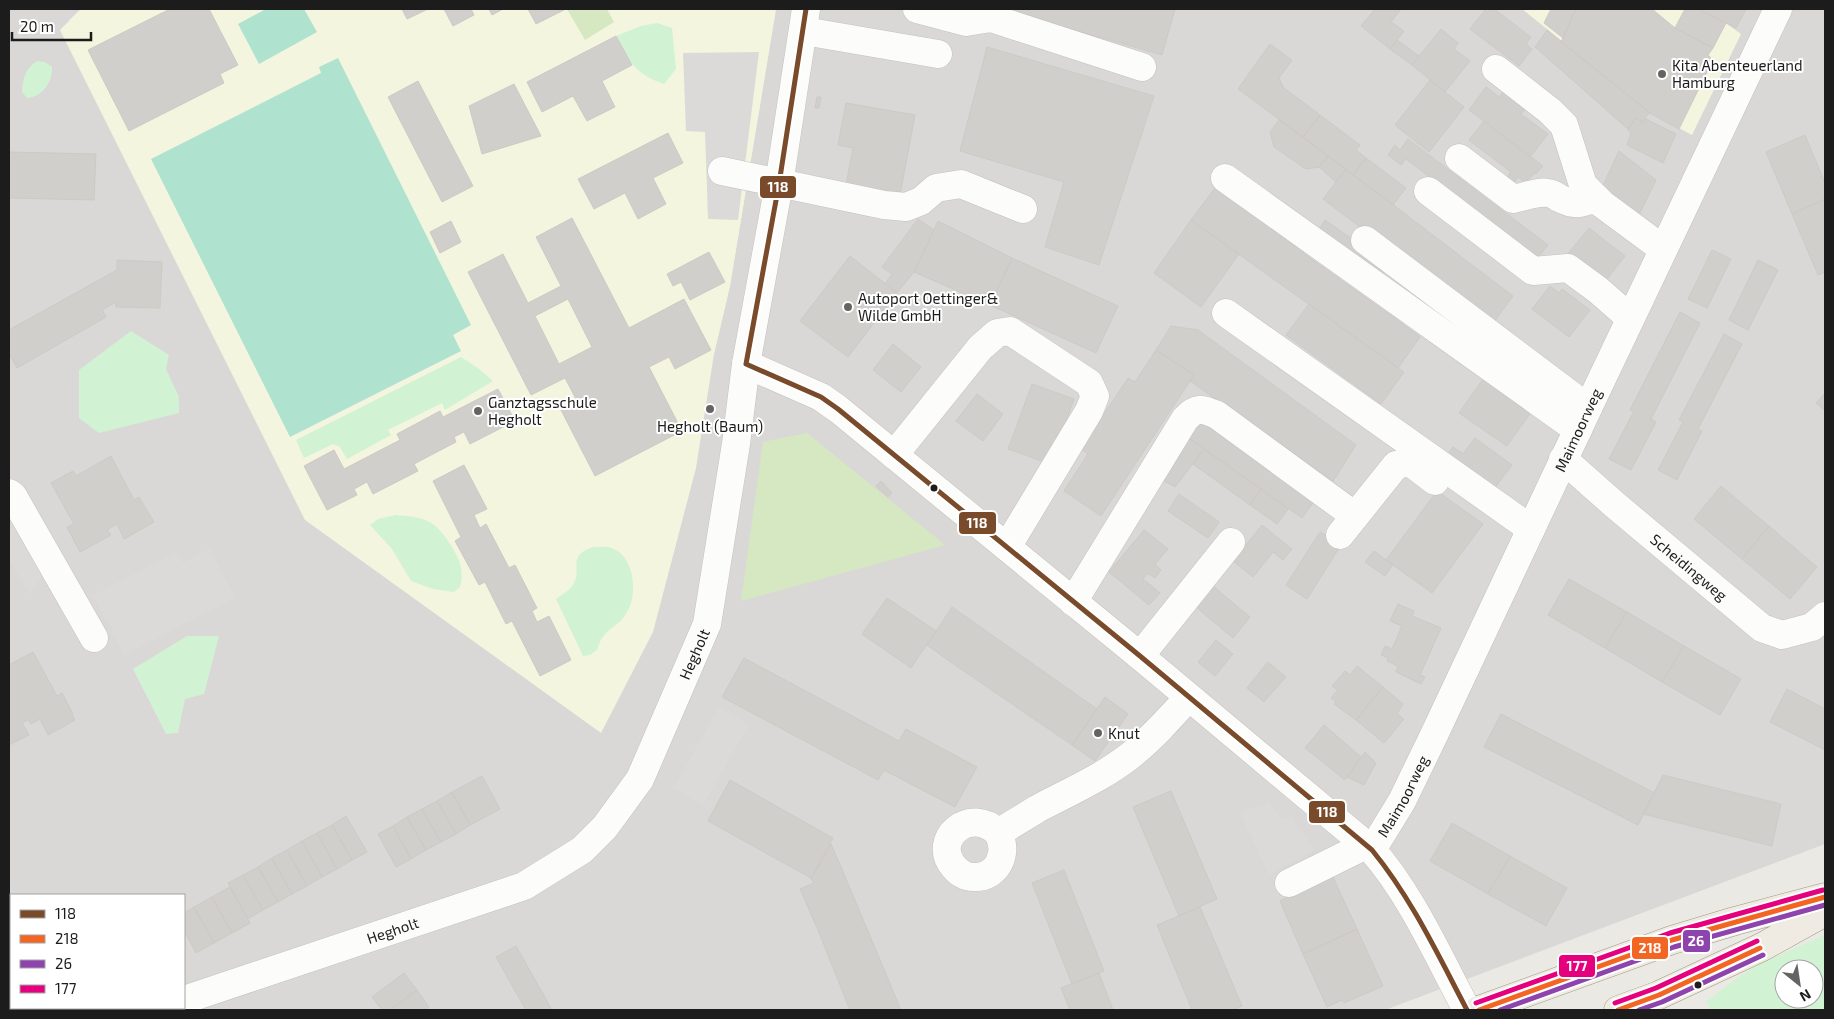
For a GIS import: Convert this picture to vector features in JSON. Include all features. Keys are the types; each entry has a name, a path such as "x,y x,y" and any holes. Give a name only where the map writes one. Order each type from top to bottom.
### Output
{"main road":[{"path":"1479,1010 1672,940 1825,897"},
{"path":"1618,1010 1659,994 1762,947 1825,912"}],"street":[{"path":"917,9 966,22 990,18 1142,67"},
{"name":"Maimoorweg","path":"1369,848 1406,793 1778,9"},
{"path":"805,20 938,54"},
{"name":"Hegholt","path":"185,1000 524,886 582,850 605,827 640,779 707,624 736,444 746,364 805,20"},
{"path":"1496,69 1550,111 1564,125 1583,185 1630,226 1663,249"},
{"path":"1458,158 1513,199 1536,193 1549,193 1569,203 1580,204 1596,198"},
{"path":"722,171 884,205 906,207 921,201 936,188 961,184 1023,209"},
{"path":"1225,178 1583,419"},
{"path":"1428,191 1533,272 1568,268 1598,290 1630,318"},
{"path":"1365,240 1583,419"},
{"path":"1226,313 1527,537"},
{"path":"894,455 980,348 997,333 1010,331 1089,383 1095,396 1089,411 1007,547"},
{"path":"746,364 822,397 1140,656 1369,848 1389,869 1406,897 1467,1010"},
{"path":"1073,602 1185,419 1193,411 1203,409 1217,415 1347,526 1396,465 1410,462 1527,537"},
{"name":"Scheidingweg","path":"1563,460 1615,506 1762,628 1782,635 1812,627 1825,616"},
{"path":"9,492 94,638"},
{"path":"1140,656 1232,542"},
{"path":"998,833 1106,772 1130,756 1152,738 1188,698"},
{"path":"1288,883 1369,848"}],"shaded area":[{"path":"9,9 81,9 69,20 714,354 730,286 776,9 1825,9 1825,844 1385,1010 9,1010"},
{"name":"Ganztagsschule Hegholt","path":"81,9 776,9 730,286 714,354 696,468 653,632 601,733 305,520 60,30"},
{"name":"Kita Abenteuerland Hamburg","path":"1522,9 1706,9 1741,34 1692,135 1652,114"},
{"path":"759,52 738,220 708,219 705,132 686,131 683,53"},
{"path":"9,511 43,574 30,595 9,559"},
{"path":"210,549 235,598 124,655 93,595 177,552 183,563"},
{"path":"719,707 749,724 703,805 674,788"},
{"path":"1269,802 1280,819 1292,817 1314,850 1269,875 1240,813"}],"green space":[{"path":"266,9 304,9 317,32 259,64 238,24"},
{"path":"567,9 607,9 614,22 585,40"},
{"path":"657,23 672,28 676,69 664,84 646,76 634,66 616,36 641,26"},
{"path":"338,58 471,325 453,335 461,351 290,437 151,159 321,73 319,67"},
{"path":"37,61 45,62 52,67 51,78 42,92 27,98 22,92 24,78 30,67"},
{"path":"131,331 169,355 166,369 179,397 179,413 99,433 79,418 79,370"},
{"path":"461,357 493,381 445,410 442,403 388,430 391,435 347,459 340,447 333,444 304,458 296,440"},
{"path":"807,433 945,545 741,601 763,442"},
{"path":"396,515 426,520 438,528 446,538 458,557 461,568 462,578 460,587 454,592 433,589 411,581 392,549 370,525 378,519"},
{"path":"593,547 612,548 626,559 632,577 633,596 623,618 603,636 597,650 590,655 583,656 556,599 572,586 575,580 577,559 585,551"},
{"path":"187,636 219,636 204,694 185,699 178,733 166,734 133,669"},
{"path":"1825,935 1825,1010 1707,1010 1710,1008 1706,1002 1759,964"}],"building":[{"path":"170,9 209,9 238,65 220,74 224,83 129,131 88,50"},
{"path":"402,9 428,9 407,19"},
{"path":"444,9 471,9 474,15 453,26"},
{"path":"489,9 503,9 492,15"},
{"path":"528,9 564,9 564,10 536,24"},
{"path":"1001,9 1175,9 1162,55"},
{"path":"1375,9 1401,9 1391,22 1404,31 1390,49 1361,26"},
{"path":"1486,9 1494,9 1531,37 1526,44 1532,49 1519,66 1470,29"},
{"path":"1551,9 1576,9 1563,38 1544,23"},
{"name":"Kita Abenteuerland Hamburg","path":"1576,9 1652,9 1675,28 1713,48 1708,55 1713,60 1679,129 1650,113 1561,42"},
{"path":"1685,9 1698,9 1726,23 1713,48 1675,28"},
{"path":"1699,9 1746,9 1736,28"},
{"path":"1441,29 1458,43 1454,49 1470,61 1445,92 1412,65"},
{"path":"1547,30 1650,113 1643,123 1636,118 1628,129 1535,47"},
{"path":"616,36 632,65 602,81 615,107 587,121 573,96 542,112 527,82"},
{"path":"1397,40 1419,56 1412,65 1390,49"},
{"path":"1270,44 1292,60 1279,78 1283,87 1320,115 1303,137 1238,89"},
{"path":"987,47 1154,96 1099,265 1045,247 1064,182 960,151"},
{"path":"1430,80 1464,107 1429,152 1395,125"},
{"path":"418,81 473,186 442,202 388,97"},
{"path":"514,84 541,136 482,154 469,106"},
{"path":"1486,87 1499,97 1503,92 1525,109 1521,114 1548,134 1530,157 1469,110"},
{"path":"817,97 821,97 819,108 815,108"},
{"path":"846,103 915,115 900,195 846,185 853,148 838,145"},
{"path":"1320,115 1360,145 1356,150 1366,158 1353,175 1303,137"},
{"path":"1636,118 1643,123 1646,119 1676,134 1663,163 1627,145 1631,134 1628,129"},
{"path":"1279,120 1328,156 1319,167 1306,169 1274,147 1270,132"},
{"path":"1484,121 1543,166 1526,183 1518,177 1513,184 1506,178 1511,172 1469,140"},
{"path":"668,133 683,163 653,178 666,204 638,219 625,193 594,209 578,179"},
{"path":"1805,135 1825,183 1825,199 1792,214 1766,152"},
{"path":"1408,139 1548,245 1535,261 1502,231 1406,159 1401,165 1388,155 1395,145 1400,150"},
{"path":"1619,151 1656,180 1635,223 1599,194"},
{"path":"9,152 96,154 94,200 9,198"},
{"path":"1328,156 1346,169 1336,182 1319,167"},
{"path":"1366,158 1406,188 1393,205 1353,175"},
{"path":"1346,169 1513,296 1491,326 1323,199"},
{"path":"1215,188 1290,242 1293,238 1307,248 1303,253 1390,315 1393,311 1405,320 1402,324 1420,337 1398,368 1191,220"},
{"path":"1825,199 1825,272 1818,275 1792,214"},
{"path":"572,218 629,328 684,299 711,350 675,369 669,357 649,367 682,431 595,476 561,410 577,401 565,378 531,395 468,272 503,254 528,303 561,286 536,237","holes":["568,299 592,347 559,364 535,316"]},
{"path":"918,219 934,230 914,272 897,293 885,284 892,274 882,267"},
{"path":"1191,220 1239,254 1201,307 1154,273"},
{"path":"1325,220 1389,265 1382,275 1318,231"},
{"path":"451,221 461,242 440,253 430,232"},
{"path":"938,221 1012,258 990,305 914,272"},
{"path":"1589,228 1625,256 1603,284 1566,256"},
{"path":"1712,250 1731,259 1707,308 1688,299"},
{"path":"709,252 725,282 690,300 681,282 673,286 667,274"},
{"name":"Autoport Oettinger& Wilde GmbH","path":"850,256 897,293 848,357 800,321"},
{"path":"1012,258 1118,306 1096,353 990,305"},
{"path":"117,260 162,262 160,308 116,307 116,302 102,310 106,317 17,368 9,354 9,330 117,270"},
{"path":"1758,260 1778,270 1748,330 1729,320"},
{"path":"1550,286 1559,293 1562,289 1590,310 1569,337 1532,309"},
{"path":"1309,304 1404,372 1381,404 1286,335"},
{"path":"1680,312 1700,323 1651,419 1656,422 1631,470 1609,459 1634,411 1630,410"},
{"path":"1171,326 1198,330 1356,445 1333,481 1190,381 1194,375 1156,350"},
{"path":"1724,334 1742,344 1698,429 1702,431 1677,480 1658,470 1683,422 1679,420"},
{"path":"893,344 921,367 901,392 873,370"},
{"path":"1156,350 1194,375 1101,516 1064,491 1088,454 1081,449 1128,378 1135,382"},
{"path":"1486,375 1534,408 1507,446 1459,413"},
{"path":"1032,384 1074,399 1050,464 1008,449"},
{"path":"498,389 515,421 470,444 464,432 454,437 456,442 414,464 418,471 373,494 367,482 354,489 357,495 327,510 304,466 334,450 344,469 400,440 397,434 440,411 443,417"},
{"path":"1825,393 1825,411 1816,403"},
{"path":"977,394 1003,414 983,441 956,421"},
{"path":"1199,417 1315,500 1302,518 1186,436"},
{"path":"1186,436 1204,449 1175,487 1161,479"},
{"path":"1475,438 1512,465 1491,493 1444,459 1453,447 1463,454"},
{"path":"1204,449 1261,489 1250,505 1193,464"},
{"path":"111,456 134,500 139,497 154,522 124,539 117,524 107,530 111,535 80,552 67,527 74,524 51,483 73,471 76,476"},
{"path":"464,465 487,509 474,515 480,528 486,524 509,568 515,565 537,608 532,611 537,622 549,616 571,660 540,676 512,621 506,624 485,582 479,585 455,541 461,537 433,481"},
{"path":"881,481 892,493 888,497 876,486"},
{"path":"1721,486 1769,526 1742,559 1694,519"},
{"path":"1261,489 1288,509 1277,524 1250,505"},
{"path":"1437,491 1483,524 1432,593 1386,560"},
{"path":"1179,494 1219,522 1208,538 1168,511"},
{"path":"1262,525 1292,549 1283,560 1273,552 1253,577 1233,561"},
{"path":"1769,526 1817,567 1790,599 1742,559"},
{"path":"1144,530 1168,549 1155,564 1161,570 1155,578 1148,573 1143,579 1160,593 1149,605 1109,572"},
{"path":"1320,532 1341,545 1307,599 1286,585"},
{"path":"1374,551 1393,565 1385,576 1365,562"},
{"path":"1569,579 1627,612 1605,648 1548,615"},
{"path":"1208,582 1250,617 1233,638 1190,602"},
{"path":"887,598 936,631 911,668 862,634"},
{"path":"1398,604 1414,611 1412,616 1441,628 1420,675 1425,677 1421,684 1396,672 1398,666 1387,661 1388,658 1381,655 1385,646 1392,649 1402,626 1390,621"},
{"path":"952,607 1097,709 1072,745 927,645"},
{"path":"1627,612 1684,646 1662,682 1605,648"},
{"path":"1216,640 1233,654 1215,676 1198,662"},
{"path":"1684,646 1741,679 1720,715 1662,682"},
{"path":"33,652 57,696 62,693 75,720 48,735 40,719 31,724 28,720 22,723 29,735 9,745 9,665"},
{"path":"744,658 899,741 906,729 977,767 955,807 884,770 878,780 722,697"},
{"path":"1268,662 1286,677 1264,702 1247,688"},
{"path":"1357,666 1383,687 1356,720 1334,704 1336,702 1331,698 1338,690 1332,686 1345,671 1350,675"},
{"path":"1383,687 1403,704 1397,714 1404,719 1384,743 1356,720"},
{"path":"1787,689 1825,709 1825,750 1770,722"},
{"name":"Knut","path":"1105,697 1128,714 1095,761 1072,745"},
{"path":"1501,714 1655,793 1638,825 1484,747"},
{"path":"1324,725 1361,757 1345,780 1305,748"},
{"path":"1365,752 1376,763 1364,785 1347,777"},
{"path":"1663,775 1781,804 1772,846 1643,814"},
{"path":"482,776 500,809 470,825 452,792"},
{"path":"730,780 833,838 811,878 708,821"},
{"path":"1171,791 1217,899 1179,916 1133,807"},
{"path":"452,792 470,825 456,834 437,801"},
{"path":"437,801 456,834 441,842 422,809"},
{"path":"422,809 441,842 426,850 407,817"},
{"path":"346,816 367,852 352,860 332,825"},
{"path":"407,817 426,850 411,859 393,826"},
{"path":"1452,823 1510,856 1488,894 1430,861"},
{"path":"332,825 352,860 337,869 317,833"},
{"path":"393,826 411,859 396,867 378,834"},
{"path":"317,833 337,869 322,877 302,841"},
{"path":"302,841 322,877 307,886 287,850"},
{"path":"831,844 901,1010 850,1010 800,889 814,883 811,879"},
{"path":"287,850 307,886 292,894 272,858"},
{"path":"1510,856 1567,888 1546,926 1488,894"},
{"path":"272,858 292,894 278,902 258,867"},
{"path":"258,867 278,902 263,910 243,875"},
{"path":"1064,870 1104,971 1072,984 1032,883"},
{"path":"1331,873 1357,929 1303,954 1280,901"},
{"path":"243,875 263,910 248,919 228,883"},
{"path":"230,887 250,923 232,933 212,897"},
{"path":"212,897 232,933 214,943 194,907"},
{"path":"194,907 214,943 196,953 185,932 185,912"},
{"path":"1200,907 1242,1006 1233,1010 1192,1010 1157,925"},
{"path":"1357,929 1383,986 1344,1003 1342,1000 1327,1007 1303,954"},
{"path":"10,944 10,970 9,968"},
{"path":"516,946 552,1010 526,1010 496,957"},
{"path":"9,968 10,990 9,991"},
{"path":"404,973 417,990 390,1010 382,1010 372,997"},
{"path":"1099,973 1113,1010 1070,1010 1061,988"},
{"path":"417,990 429,1007 424,1010 390,1010"}],"transit line":[{"name":"118","path":"746,364 779,184 806,9"},
{"name":"118","path":"746,364 821,397 838,409 1140,656 1372,850 1412,908 1467,1010"},
{"name":"177","path":"1476,1003 1670,933 1823,890"},
{"name":"218","path":"1479,1010 1672,940 1825,897"},
{"name":"26","path":"1500,1010 1674,947 1825,905"},
{"name":"177","path":"1615,1003 1656,988 1757,941"},
{"name":"218","path":"1618,1010 1659,995 1760,948"},
{"name":"26","path":"1639,1010 1662,1002 1763,955"}],"place":[{"name":"Kita Abenteuerland Hamburg","path":"1662,74"},
{"name":"Autoport Oettinger& Wilde GmbH","path":"848,307"},
{"name":"Hegholt (Baum)","path":"710,409"},
{"name":"Ganztagsschule Hegholt","path":"478,411"},
{"name":"Knut","path":"1098,733"}]}
